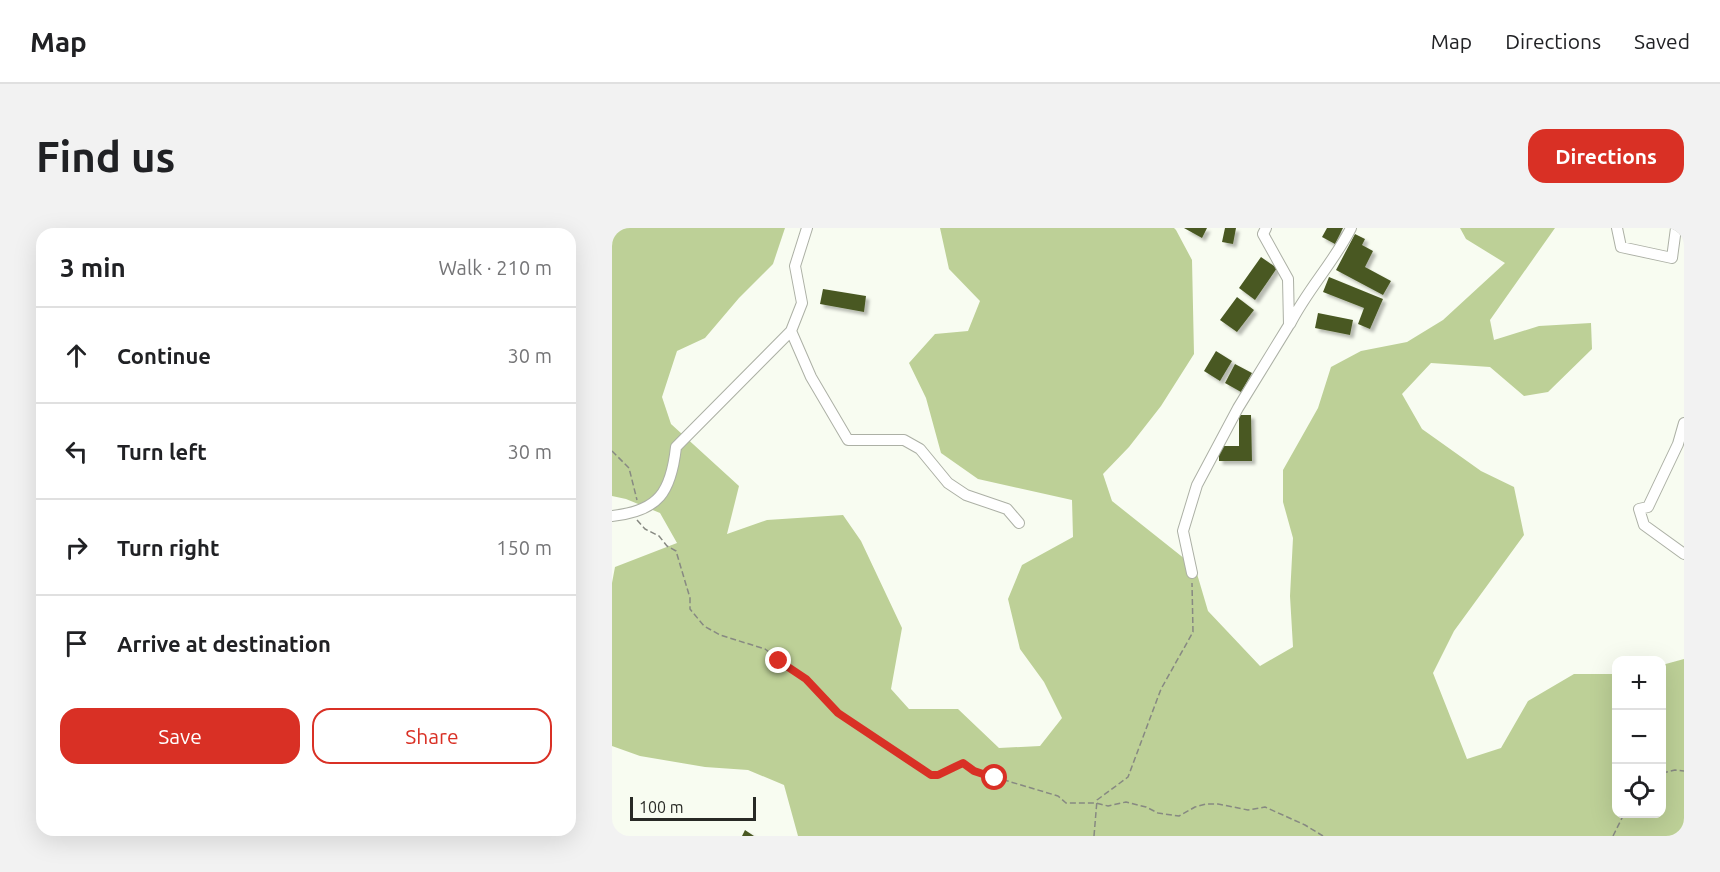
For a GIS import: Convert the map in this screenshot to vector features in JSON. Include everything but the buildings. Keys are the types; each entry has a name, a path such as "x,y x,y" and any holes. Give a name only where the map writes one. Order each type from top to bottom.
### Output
{"street":[{"path":"612,516 638,512 660,498 674,468 676,447 791,331 801,303 795,266 807,228"},
{"path":"1266,228 1263,234 1288,279 1289,325"},
{"path":"1192,573 1183,531 1197,485 1238,408 1351,228"},
{"path":"1617,228 1621,247 1672,258 1676,228"},
{"path":"791,331 811,377 848,440 904,440 920,449 948,483 966,495 1007,509 1019,523"},
{"path":"1684,423 1678,444 1648,507 1639,509 1644,525 1684,554"}],"path":[{"path":"612,451 630,468 636,490 638,512 634,515 645,529 676,551 690,598 690,609 704,626 720,635 765,649 806,679 838,713 931,775 938,775 963,763 974,771 1058,796 1066,803 1097,803 1108,806 1126,802 1166,815 1179,816 1206,804 1248,810 1265,807 1323,836"},
{"path":"1094,836 1097,800 1128,777 1161,689 1193,632 1192,573"},
{"path":"1666,772 1684,771"},
{"path":"1613,836 1622,818"}],"green space":[{"path":"612,228 785,228 773,264 739,298 705,338 677,351 662,397 671,424 739,486 727,534 767,520 843,515 861,541 902,628 891,689 909,709 958,709 999,748 1040,746 1062,718 1044,682 1020,649 1008,599 1022,565 1073,537 1072,500 978,479 941,453 926,398 909,363 935,334 968,331 980,301 949,269 940,228 1174,228 1176,230 1192,260 1194,354 1161,406 1129,447 1103,474 1112,501 1195,567 1208,611 1260,666 1293,647 1290,596 1293,538 1283,502 1283,470 1318,408 1331,367 1361,351 1407,342 1443,320 1505,263 1466,239 1460,228 1555,228 1490,320 1494,340 1539,326 1591,323 1592,349 1548,392 1524,396 1490,367 1431,363 1402,394 1422,429 1481,471 1514,487 1524,535 1454,631 1433,673 1467,759 1501,748 1528,701 1574,674 1612,674 1612,818 1666,818 1666,664 1684,659 1684,836 798,836 784,785 748,770 705,767 640,756 612,746 612,583 615,567 677,543 660,513 626,499 612,496"}],"route":[{"path":"779,661 806,679 838,713 855,726 931,775 938,775 963,763 974,771 995,778"}]}
